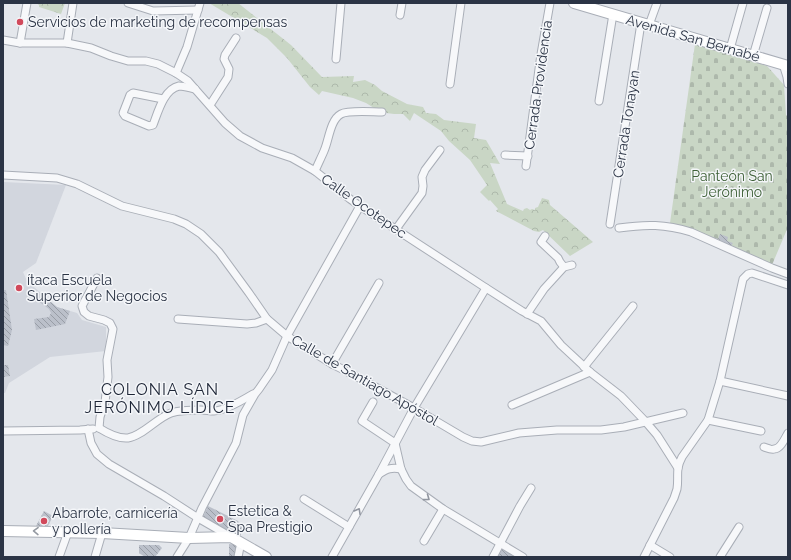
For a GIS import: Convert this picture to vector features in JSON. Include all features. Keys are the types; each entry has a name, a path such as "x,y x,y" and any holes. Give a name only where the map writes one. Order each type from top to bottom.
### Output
{"main road":[{"name":"Avenida San Bernabé","path":"574,3 785,65"},
{"path":"3,531 102,533 189,538 231,537 266,557"}],"street":[{"path":"20,43 27,3"},
{"path":"67,43 72,3"},
{"path":"128,3 153,11 199,6 187,47 176,73"},
{"path":"336,60 341,3"},
{"path":"400,15 402,3"},
{"path":"450,84 461,3"},
{"name":"Cerrada Providencia","path":"526,166 541,54 550,3"},
{"name":"Cerrada Tonayan","path":"610,224 630,97 645,24 657,3"},
{"path":"730,49 742,3"},
{"path":"753,56 767,8"},
{"path":"600,101 613,14"},
{"path":"210,105 228,77 228,70 224,59 236,38"},
{"name":"Calle Ocotepec","path":"3,40 20,43 67,43 91,48 128,61 146,61 158,64 176,73 188,81 225,123 240,136 262,148 292,158 315,171 360,206 486,288 527,314 541,321 561,345 587,369 621,396 645,421 657,435 678,468"},
{"path":"785,65 788,84"},
{"path":"163,99 133,94 130,95 123,113 125,116 152,126 163,99 174,88 181,86 195,89"},
{"path":"315,171 325,150 332,126 337,117 348,112 382,112"},
{"path":"396,229 422,193 422,177 425,170 440,150"},
{"path":"505,155 528,156"},
{"name":"Calle de Santiago Apóstol","path":"3,175 57,178 78,184 122,206 174,218 186,224 201,234 219,252 266,319 287,336 332,364 472,441 481,442 519,433 556,430 601,430 624,427 683,413"},
{"path":"177,557 189,538 202,508 236,443 243,415 255,394 272,370 287,336 360,206"},
{"path":"619,228 648,225 677,228 697,234 788,274"},
{"path":"545,236 541,242 558,258 564,267"},
{"path":"527,314 544,289 564,267 572,265"},
{"path":"644,557 674,498 677,488 678,468 682,457 708,420 720,382 743,279 748,274 752,273 788,285"},
{"path":"97,278 82,306 84,312 89,316 110,323 112,329 107,360 108,377 105,402 100,417 99,428"},
{"path":"332,364 379,283"},
{"path":"332,557 414,408 486,288"},
{"path":"512,405 587,369 633,306"},
{"path":"178,319 247,324 256,323 266,319"},
{"path":"720,382 788,396"},
{"path":"3,431 99,428 107,433 128,438 140,433 157,420 171,413 184,410 215,412 235,405 255,394"},
{"path":"373,402 362,421 395,443 401,469 411,486 443,509 499,544 523,557"},
{"path":"708,420 761,432"},
{"path":"88,429 91,443 97,454 109,464 231,537"},
{"path":"764,447 774,450 780,446 788,433"},
{"path":"379,474 394,468 401,469"},
{"path":"493,557 531,488"},
{"path":"304,499 349,527"},
{"path":"424,541 443,509"},
{"path":"720,557 739,527"},
{"path":"60,557 68,532"},
{"path":"95,557 102,533"},
{"path":"238,557 241,542"},
{"path":"650,546 670,557"}],"shaded area":[{"name":"ítaca Escuela Superior de Negocios","path":"3,182 66,185 36,263 23,272 27,281 57,307 77,313 82,320 106,327 106,351 50,357 9,383 5,393 3,393"}],"green space":[{"path":"36,3 65,3 61,14 39,7"},
{"path":"209,3 238,3 291,45 322,77 354,76 353,82 365,80 407,104 423,107 426,113 436,114 444,120 476,124 474,138 486,140 500,164 490,163 507,204 523,211 527,208 530,210 535,210 542,198 549,200 550,205 593,242 570,256 543,230 539,232 534,231 496,211 498,209 480,192 487,185 470,160 449,141 441,131 414,113 410,121 403,114 379,112 366,103 353,98 322,91 319,95 310,87 287,58 267,38"},
{"name":"Panteón San Jerónimo","path":"695,44 767,66 784,85 786,115 788,117 788,227 772,265 718,239 670,223"}],"building":[{"path":"720,234 728,237 727,241 733,243 731,246 718,239"},
{"name":"ítaca Escuela Superior de Negocios","path":"3,290 6,290 12,330 8,346 3,345"},
{"name":"ítaca Escuela Superior de Negocios","path":"44,296 57,307 70,311 65,324 36,330 34,319 49,317 51,313 49,309 38,301"},
{"path":"3,365 8,365 10,376 3,377"},
{"name":"Estetica & Spa Prestigio","path":"208,506 238,521 242,527 240,537 203,517"},
{"name":"Abarrote, carnicería y pollería","path":"44,511 53,516 47,528 36,526"},
{"path":"229,544 239,545 237,557 229,557"},
{"path":"139,545 159,545 162,548 155,557 145,557 139,553"},
{"path":"502,548 513,554 511,557 497,557"}],"place":[{"name":"Servicios de marketing de recompensas","path":"20,22"},
{"name":"ítaca Escuela Superior de Negocios","path":"19,288"},
{"name":"Estetica & Spa Prestigio","path":"220,519"},
{"name":"Abarrote, carnicería y pollería","path":"44,521"}],"district":[{"name":"COLONIA SAN JERÓNIMO LÍDICE","path":"160,398"}]}
